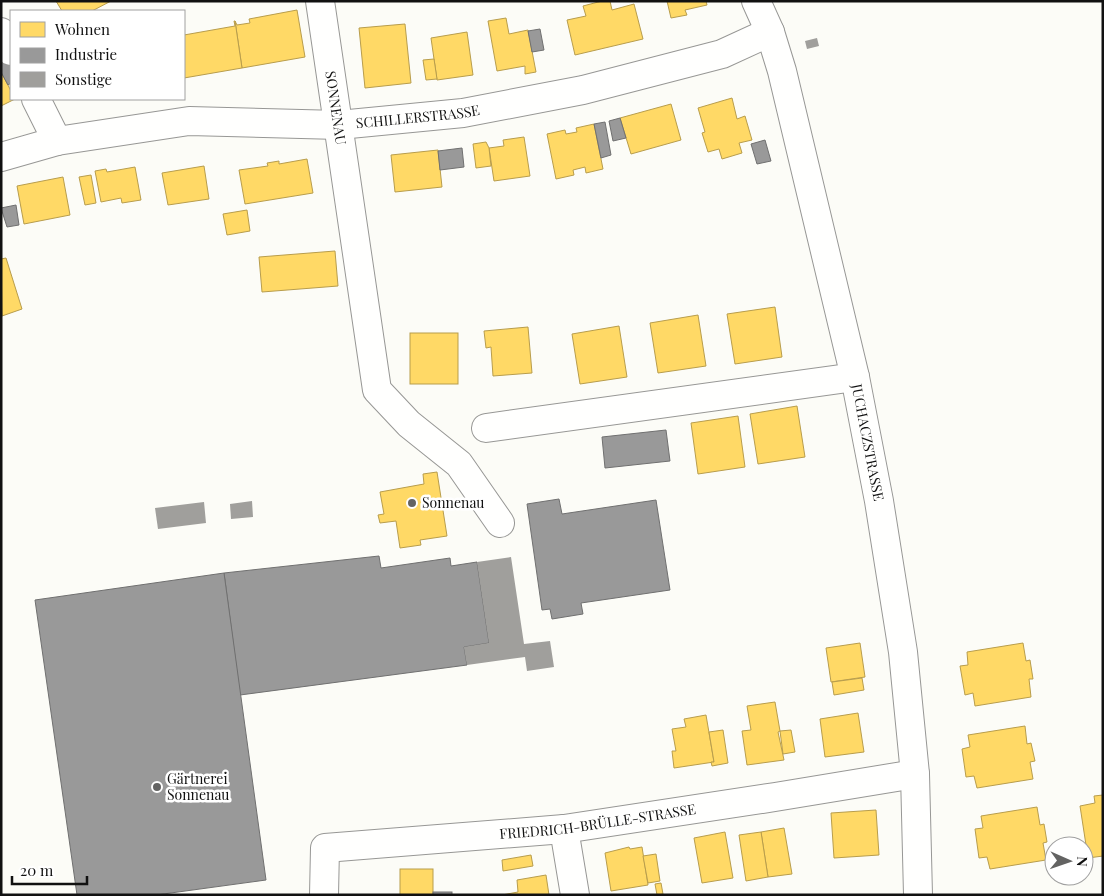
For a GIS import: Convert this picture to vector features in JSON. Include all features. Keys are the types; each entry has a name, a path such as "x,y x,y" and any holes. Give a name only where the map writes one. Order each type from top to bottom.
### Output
{"street":[{"name":"SONNENAU","path":"320,1 377,390 409,424 459,464 500,523"},
{"name":"JUCHACZSTRASSE","path":"756,1 770,32 782,71 855,377 879,501 901,643 915,774 918,895"},
{"path":"1,32 10,49"},
{"name":"SCHILLERSTRASSE","path":"1,157 57,141 189,121 339,125 463,113 583,90 722,54 770,32"},
{"path":"36,100 57,141"},
{"path":"486,428 855,377"},
{"name":"FRIEDRICH-BRÜLLE-STRASSE","path":"324,895 315,842 564,829 915,774"},
{"path":"564,829 575,895"}],"building: Wohnen":[{"path":"56,1 111,1 94,10 61,10"},
{"path":"610,1 612,10 634,4 643,39 575,55 567,20 586,16 583,6"},
{"path":"667,1 706,1 707,5 685,10 687,15 671,18"},
{"path":"297,10 305,57 242,68 235,21 237,25 250,23 249,19"},
{"path":"506,18 509,34 528,30 536,72 525,74 525,66 497,71 488,21"},
{"path":"234,21 235,21 242,68 185,78 185,35 235,26"},
{"path":"405,24 411,83 365,88 359,28"},
{"path":"467,32 473,75 437,80 431,38"},
{"path":"434,59 437,79 426,80 423,60"},
{"path":"1,72 10,89 10,100 13,100 1,106"},
{"path":"732,98 737,119 745,116 752,140 739,143 742,153 722,159 719,149 708,152 702,133 705,132 698,108"},
{"path":"671,104 681,140 631,154 620,118"},
{"path":"594,124 603,169 586,173 585,167 573,170 574,175 556,179 547,134 565,130 566,134 577,132 576,128"},
{"path":"524,137 530,176 494,181 489,148 504,146 503,140"},
{"path":"486,142 489,148 491,166 476,168 473,144"},
{"path":"438,150 442,187 395,192 391,155"},
{"path":"307,159 313,193 245,204 239,170 268,166 267,163 279,161 279,164"},
{"path":"204,166 209,199 168,205 162,173"},
{"path":"135,167 141,200 122,203 121,198 101,202 95,171 106,169 107,172"},
{"path":"91,175 96,203 85,205 79,177"},
{"path":"63,177 70,215 24,224 17,186"},
{"path":"247,210 250,231 227,235 223,214"},
{"path":"335,251 338,286 262,292 259,257"},
{"path":"6,258 22,309 2,316 1,259"},
{"path":"775,307 782,357 735,364 727,314"},
{"path":"698,315 706,366 658,373 650,323"},
{"path":"619,326 627,377 580,384 572,334"},
{"path":"528,327 532,373 493,376 491,347 486,348 484,331"},
{"path":"410,333 458,333 458,384 410,384"},
{"path":"797,406 805,457 758,464 750,414"},
{"path":"738,416 745,467 698,474 691,423"},
{"name":"Sonnenau","path":"437,472 447,536 420,540 421,545 400,548 396,521 380,523 378,515 384,514 380,492 424,484 423,474"},
{"path":"860,643 865,677 831,682 826,648"},
{"path":"1023,643 1026,661 1030,660 1033,679 1029,679 1031,697 975,706 973,693 965,695 960,666 968,665 967,652"},
{"path":"862,678 864,690 834,695 832,682"},
{"path":"775,702 780,731 778,732 784,760 747,765 742,731 751,730 747,706"},
{"path":"858,713 864,752 825,757 820,719"},
{"path":"706,715 714,762 674,768 672,751 676,751 672,729 686,727 684,719"},
{"path":"1025,726 1027,744 1031,743 1035,761 1030,762 1033,779 977,788 974,776 966,777 962,749 970,747 968,735"},
{"path":"723,730 728,763 712,766 711,762 714,762 709,732"},
{"path":"791,730 795,752 783,754 780,731"},
{"path":"1103,795 1103,856 1094,857 1094,836 1085,836 1080,806 1095,803 1094,796"},
{"path":"1037,807 1040,825 1044,824 1046,836 1044,836 1043,843 1044,860 990,869 987,857 979,858 975,829 983,828 981,816"},
{"path":"876,810 879,855 834,858 831,813"},
{"path":"784,828 792,874 768,877 761,832"},
{"path":"725,832 733,878 702,883 694,838"},
{"path":"761,832 768,877 746,881 739,835"},
{"path":"629,847 630,849 642,847 648,885 611,891 605,853"},
{"path":"656,854 660,881 648,883 643,856"},
{"path":"531,855 533,866 503,871 502,860"},
{"path":"400,869 433,869 433,895 400,895"},
{"path":"546,875 549,895 502,895 518,892 517,880"},
{"path":"661,883 663,894 657,895 655,884"}],"building: Industrie":[{"path":"540,29 544,50 532,52 528,31"},
{"path":"7,58 10,65 10,84 8,85 1,72 1,60"},
{"path":"620,118 626,138 613,141 609,121"},
{"path":"605,122 611,155 601,158 594,124"},
{"path":"765,140 771,161 757,164 751,144"},
{"path":"462,148 464,167 440,170 438,151"},
{"path":"16,205 19,225 7,227 1,208"},
{"path":"666,430 670,461 605,468 602,437"},
{"path":"559,499 562,514 656,500 670,590 581,603 583,614 552,619 550,609 542,610 527,504"},
{"path":"379,556 381,568 450,558 451,566 477,562 489,643 464,647 467,665 240,695 224,573"},
{"name":"Gärtnerei Sonnenau","path":"224,573 266,880 156,895 77,895 35,600"},
{"path":"433,892 452,892 452,895 433,895"}],"building: Sonstige":[{"path":"817,38 819,46 807,49 805,41"},
{"path":"252,501 253,517 231,519 230,504"},
{"path":"204,502 206,523 158,529 155,508"},
{"path":"511,557 524,644 550,641 554,667 527,671 525,657 467,665 464,647 489,643 477,562"}],"place":[{"name":"Sonnenau","path":"412,503"},
{"name":"Gärtnerei Sonnenau","path":"157,787"}]}
